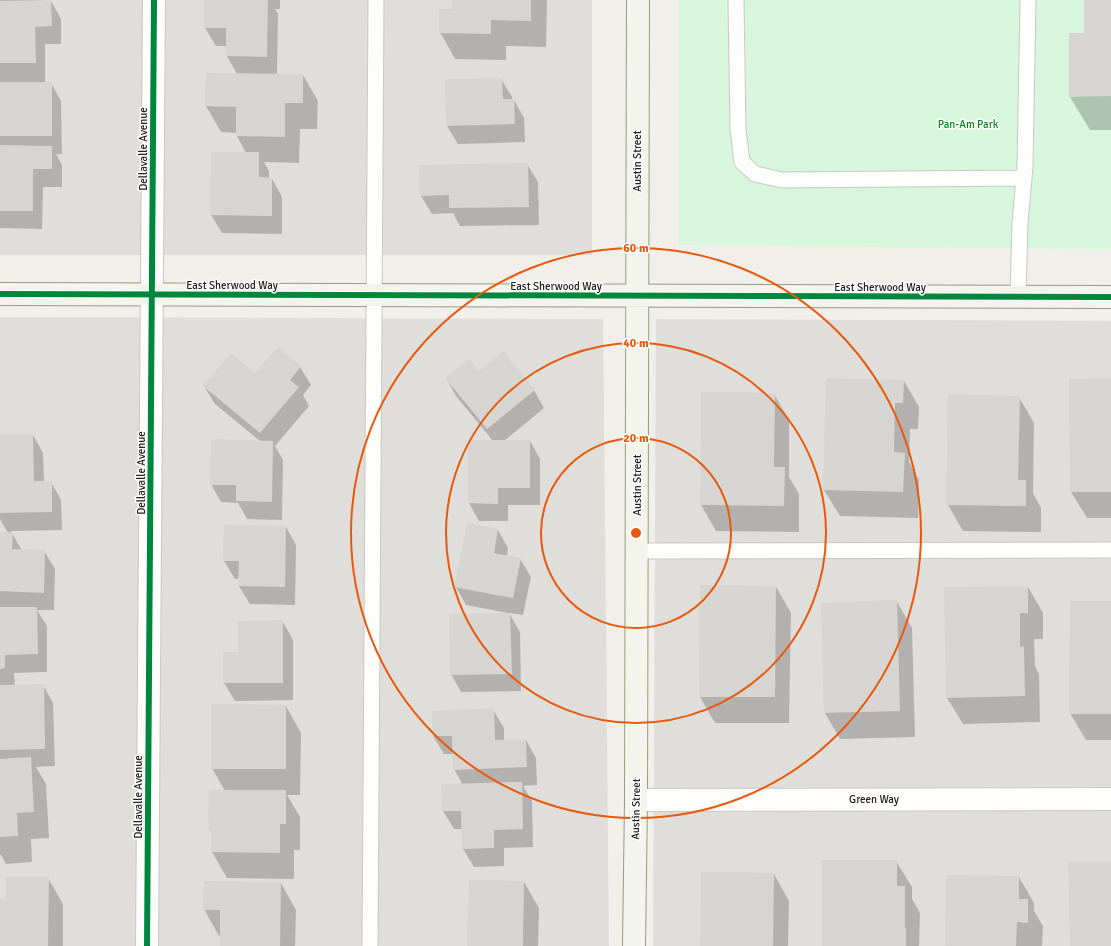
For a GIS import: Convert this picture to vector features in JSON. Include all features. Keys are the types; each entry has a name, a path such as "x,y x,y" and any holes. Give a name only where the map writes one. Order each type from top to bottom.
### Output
{"street":[{"name":"Dellavalle Avenue","path":"147,946 154,0"},
{"name":"Austin Street","path":"634,946 636,800 638,0"},
{"name":"East Sherwood Way","path":"0,294 1111,297"},
{"name":"Green Way","path":"636,800 1111,799"}],"lane":[{"path":"370,946 376,0"},
{"path":"736,0 738,129 742,162 755,174 782,180 1024,178"},
{"path":"1018,297 1020,223 1024,178 1028,0"},
{"path":"637,551 1111,550"}],"shaded area":[{"path":"0,0 592,0 592,255 0,255"},
{"path":"0,317 603,319 609,946 0,946"},
{"path":"656,319 1111,321 1111,946 653,946"}],"green space":[{"name":"Pan-Am Park","path":"679,0 1111,0 1111,249 679,245"}],"building":[{"path":"51,0 52,26 35,27 36,63 0,63 0,1"},
{"path":"204,0 268,0 267,57 226,56 226,28 204,28"},
{"path":"452,0 531,0 531,21 491,20 491,34 439,33 439,9 452,9"},
{"path":"1084,0 1111,0 1111,96 1069,97 1069,33 1084,33"},
{"path":"206,73 303,74 303,103 285,103 285,137 236,136 236,107 205,106"},
{"path":"502,78 503,99 514,99 515,124 446,126 445,79"},
{"path":"0,82 52,82 52,136 0,136"},
{"path":"0,145 52,146 52,169 33,169 33,211 0,211"},
{"path":"211,152 259,152 259,177 272,178 272,216 210,215"},
{"path":"528,163 529,207 449,208 449,195 420,196 419,165"},
{"path":"278,347 301,366 290,380 299,387 260,433 203,386 231,353 255,373"},
{"path":"503,351 535,390 487,429 445,378 469,359 479,371"},
{"path":"826,378 904,380 903,403 895,403 894,452 905,453 903,492 823,490"},
{"path":"1111,378 1111,492 1070,492 1069,379"},
{"path":"701,392 775,393 774,467 785,467 784,506 700,505"},
{"path":"948,394 1020,396 1018,480 1026,480 1026,506 946,505"},
{"path":"0,434 33,434 34,481 52,481 52,512 0,513"},
{"path":"211,439 273,441 272,502 236,501 236,485 210,485"},
{"path":"468,440 530,440 530,488 498,488 498,504 468,503"},
{"path":"467,523 498,529 494,553 521,558 513,598 454,587"},
{"path":"224,525 286,526 285,587 238,586 239,561 223,561"},
{"path":"0,532 13,532 12,549 45,550 44,593 0,591"},
{"path":"700,585 776,586 775,697 699,697"},
{"path":"1028,586 1028,613 1020,613 1020,647 1024,646 1025,696 946,698 944,587"},
{"path":"897,600 900,711 824,713 821,603"},
{"path":"1070,601 1111,601 1111,714 1069,714"},
{"path":"0,607 37,607 38,654 5,655 5,668 0,669"},
{"path":"510,613 512,674 450,675 449,614"},
{"path":"283,620 283,683 223,683 223,652 238,652 238,621"},
{"path":"44,684 45,749 0,750 0,685"},
{"path":"211,704 286,705 286,769 211,769"},
{"path":"494,708 495,740 526,739 527,767 453,770 452,736 432,736 432,711"},
{"path":"31,757 34,812 17,813 18,836 0,837 0,759"},
{"path":"522,782 523,829 494,830 494,848 462,849 461,811 442,811 441,784"},
{"path":"209,790 286,790 286,824 280,824 280,853 211,852 211,829 208,829"},
{"path":"822,860 897,860 897,886 905,886 906,946 822,946"},
{"path":"1068,862 1111,862 1111,946 1070,946"},
{"path":"701,872 774,873 773,946 700,946"},
{"path":"946,875 1019,876 1019,899 1028,899 1028,923 1017,922 1016,946 945,946"},
{"path":"6,877 49,877 48,946 0,946 0,899 6,899"},
{"path":"469,880 524,881 523,946 467,946"},
{"path":"204,881 281,882 280,946 220,946 220,910 203,910"}],"cycle path":[{"path":"147,946 154,0"},
{"path":"0,294 1111,297"}]}
